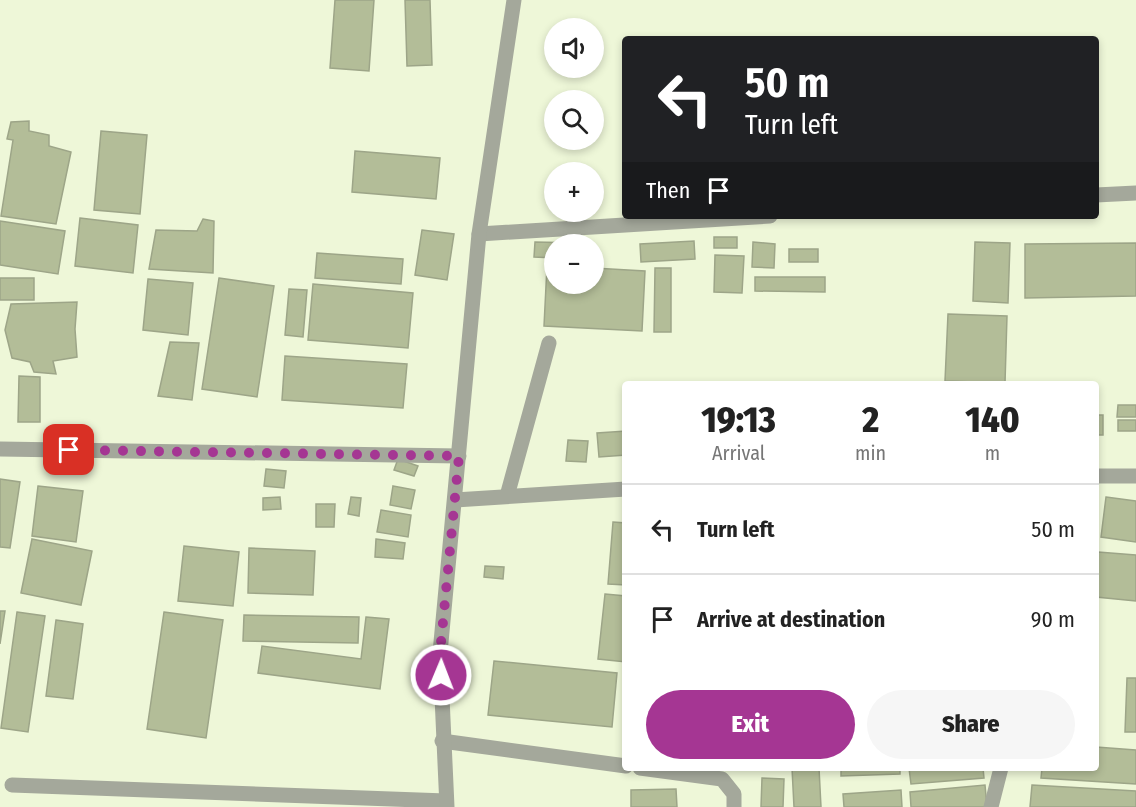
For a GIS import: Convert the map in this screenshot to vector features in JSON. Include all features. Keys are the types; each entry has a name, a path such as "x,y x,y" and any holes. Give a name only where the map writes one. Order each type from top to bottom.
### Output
{"street":[{"path":"12,784 446,804 440,653 479,234 514,0"},
{"path":"1099,195 1136,193"},
{"path":"479,234 722,219"},
{"path":"507,496 549,343"},
{"path":"0,449 459,456"},
{"path":"1099,476 1136,476"},
{"path":"455,500 622,489"},
{"path":"442,741 622,765"},
{"path":"662,771 722,779 734,794 734,807"},
{"path":"991,807 1000,771"}],"building":[{"path":"335,0 374,0 369,71 330,68"},
{"path":"405,0 430,0 432,65 407,66"},
{"path":"29,121 29,131 49,135 49,146 71,152 56,224 1,216 13,140 7,139 11,122"},
{"path":"101,131 147,135 140,214 94,210"},
{"path":"355,151 440,158 436,199 352,192"},
{"path":"80,218 138,225 133,273 75,266"},
{"path":"203,219 214,221 213,273 149,269 156,230 197,231"},
{"path":"0,221 65,231 58,274 0,265"},
{"path":"422,230 454,234 447,280 415,275"},
{"path":"714,237 737,237 737,248 714,248"},
{"path":"694,241 695,259 641,262 640,244"},
{"path":"535,242 544,242 544,257 534,257"},
{"path":"753,242 775,244 774,268 752,267"},
{"path":"975,242 1010,243 1008,303 973,301"},
{"path":"1136,243 1136,296 1025,298 1025,244"},
{"path":"789,249 818,249 818,262 789,262"},
{"path":"317,253 403,259 401,284 315,278"},
{"path":"715,255 744,256 742,293 714,292"},
{"path":"655,268 671,268 671,332 654,332"},
{"path":"604,269 645,271 642,331 544,326 546,294 604,294"},
{"path":"755,277 825,277 825,292 755,291"},
{"path":"0,278 34,278 34,300 0,300"},
{"path":"219,278 274,286 257,397 202,389"},
{"path":"148,279 193,283 188,335 143,330"},
{"path":"313,284 413,293 408,348 308,340"},
{"path":"289,289 307,290 303,337 285,335"},
{"path":"77,302 75,329 77,357 53,361 56,374 34,372 30,362 12,358 5,330 11,304"},
{"path":"948,314 1007,316 1005,381 945,381"},
{"path":"170,342 199,343 192,400 158,396"},
{"path":"285,356 407,364 403,408 282,400"},
{"path":"19,376 40,377 40,422 18,422"},
{"path":"1118,405 1136,405 1136,417 1117,417"},
{"path":"1099,415 1103,415 1103,435 1099,435"},
{"path":"1118,420 1136,420 1136,431 1118,431"},
{"path":"622,431 622,455 599,457 597,433"},
{"path":"568,440 588,441 586,462 566,461"},
{"path":"398,459 418,466 414,476 394,470"},
{"path":"266,469 286,471 284,488 264,486"},
{"path":"0,479 20,482 10,548 0,547"},
{"path":"38,486 83,491 76,542 32,536"},
{"path":"393,486 415,490 411,509 390,505"},
{"path":"280,497 281,509 263,510 263,498"},
{"path":"351,497 361,498 359,516 348,514"},
{"path":"1106,497 1136,501 1136,542 1101,537"},
{"path":"316,504 335,504 334,527 316,527"},
{"path":"381,510 411,515 408,537 377,532"},
{"path":"613,522 622,523 622,585 608,584"},
{"path":"32,539 92,551 81,605 21,593"},
{"path":"376,539 405,543 403,559 375,557"},
{"path":"184,546 239,552 233,606 178,601"},
{"path":"249,548 315,551 313,595 248,593"},
{"path":"1099,552 1136,555 1136,601 1099,597"},
{"path":"485,566 504,567 503,579 484,577"},
{"path":"605,594 622,596 622,662 598,659"},
{"path":"0,611 5,611 0,644"},
{"path":"17,612 45,616 28,732 1,728"},
{"path":"164,612 223,620 206,738 147,729"},
{"path":"244,615 359,617 358,643 243,641"},
{"path":"366,617 389,619 380,689 258,673 262,646 361,659"},
{"path":"56,620 83,624 73,699 46,696"},
{"path":"494,661 617,673 612,727 488,715"},
{"path":"1127,678 1136,678 1136,732 1125,732"},
{"path":"1099,747 1136,750 1136,784 1041,778 1042,771 1099,771"},
{"path":"792,771 819,771 821,807 794,807"},
{"path":"841,771 900,771 900,774 841,776"},
{"path":"909,771 983,771 984,778 911,784"},
{"path":"762,778 784,779 783,807 761,807"},
{"path":"985,785 987,807 911,807 910,792"},
{"path":"1032,785 1136,791 1136,807 1030,807"},
{"path":"676,789 677,807 631,807 631,790"},
{"path":"901,790 902,807 844,807 843,794"}],"route":[{"path":"69,450 459,456 451,564 440,653 441,675"}]}
